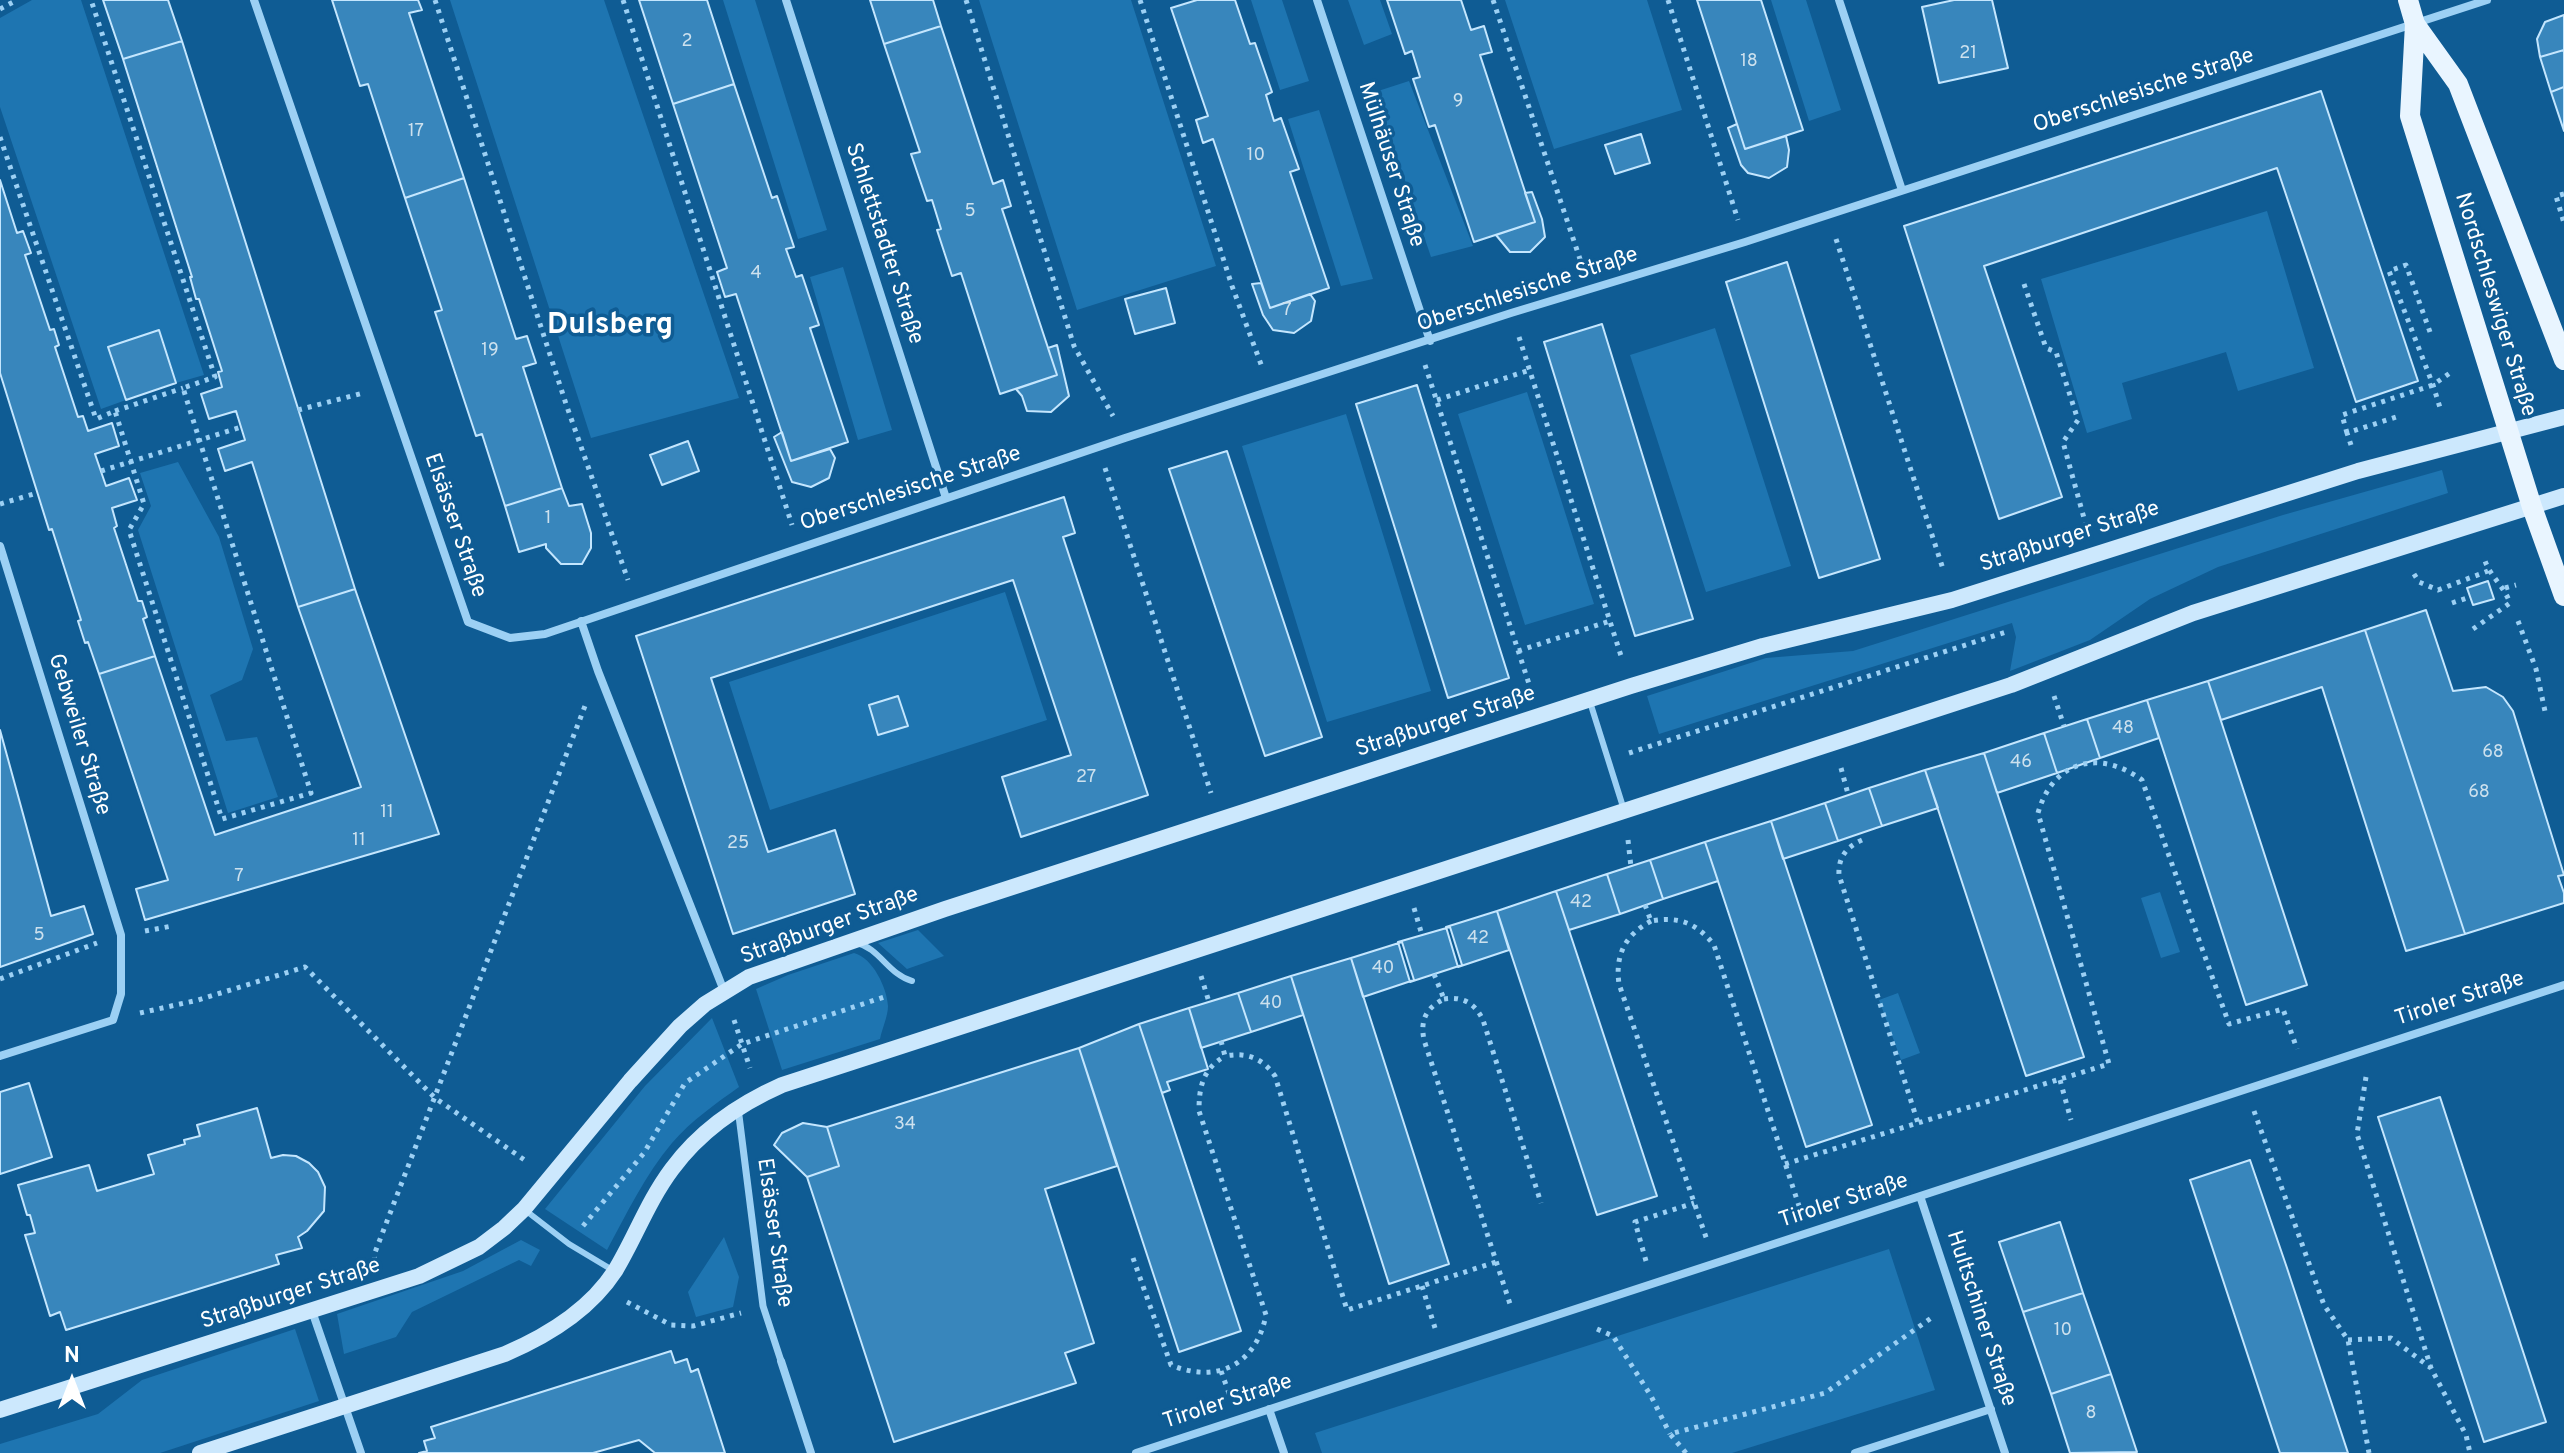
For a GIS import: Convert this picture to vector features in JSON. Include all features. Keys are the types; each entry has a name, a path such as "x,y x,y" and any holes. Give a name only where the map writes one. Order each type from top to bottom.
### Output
{"main road":[{"name":"Nordschleswiger Straße","path":"2408,0 2415,24 2458,84 2564,360"},
{"name":"Nordschleswiger Straße","path":"2415,24 2410,116 2532,507 2564,596"},
{"name":"Straßburger Straße","path":"0,1410 381,1288 453,1262 479,1247 524,1209 680,1026 724,991 749,977 1631,686 1763,646 1952,600 2358,471 2564,417"},
{"path":"200,1453 505,1354 559,1327 601,1289 614,1271 655,1194 691,1146 759,1095 807,1076 2011,685 2193,613 2564,496"}],"street":[{"name":"Elsässer Straße","path":"254,0 468,622 510,638 545,634 581,621"},
{"name":"Schlettstadter Straße","path":"786,0 946,498"},
{"name":"Mülhäuser Straße","path":"1317,0 1430,341"},
{"path":"1839,0 1902,190"},
{"name":"Oberschlesische Straße","path":"581,621 1125,438 1511,313 1745,242 2487,0"},
{"name":"Gebweiler Straße","path":"0,546 121,935 121,994 113,1020"},
{"path":"581,621 724,991"},
{"name":"Tiroler Straße","path":"1136,1453 2564,985"},
{"path":"0,1056 113,1020"},
{"name":"Elsässer Straße","path":"738,1108 763,1306 811,1453"},
{"name":"Hultschiner Straße","path":"1920,1196 2005,1453"},
{"path":"312,1311 361,1453"},
{"path":"1269,1409 1284,1453"},
{"path":"1855,1453 1991,1409"}],"lane":[{"path":"1590,700 1624,810"},
{"path":"850,942 862,944 895,973 912,981"},
{"path":"524,1209 569,1244 614,1271"}],"path":[{"path":"0,9 17,0"},
{"path":"0,137 96,419 215,377 91,0"},
{"path":"435,0 566,404 635,601"},
{"path":"623,0 799,546"},
{"path":"966,0 1074,346 1125,438"},
{"path":"1140,0 1232,286 1271,393"},
{"path":"1493,0 1590,289"},
{"path":"1668,0 1745,242"},
{"path":"2564,194 2556,196 2564,223"},
{"path":"1828,214 1934,540"},
{"path":"2430,332 2406,265 2389,271 2441,411"},
{"path":"2024,284 2046,348 2056,352 2078,420 2063,442 2094,553"},
{"path":"1511,313 1631,686"},
{"path":"1419,345 1541,715"},
{"path":"1437,400 1530,370"},
{"path":"2347,433 2342,415 2433,385 2450,373"},
{"path":"298,410 387,386"},
{"path":"115,411 144,504 129,530 222,819 311,793 183,388"},
{"path":"2360,429 2396,417"},
{"path":"101,471 241,427"},
{"path":"1098,448 1220,820"},
{"path":"0,504 37,493"},
{"path":"2473,629 2510,603 2505,588 2488,571 2484,558"},
{"path":"2419,582 2438,590 2488,571"},
{"path":"2505,588 2516,585"},
{"path":"2452,603 2470,597"},
{"path":"1518,651 1610,621"},
{"path":"2518,621 2536,669 2546,716"},
{"path":"1609,760 2009,631"},
{"path":"381,1288 374,1255 598,671"},
{"path":"1785,1164 2109,1064 2038,813 2047,790 2059,777 2077,766 2093,762 2126,768 2142,780 2229,1024 2283,1009 2305,1070"},
{"path":"1862,840 1845,851 1840,861 1839,875 1918,1123"},
{"path":"1645,905 1651,921"},
{"path":"1715,1263 1619,984 1617,968 1620,951 1638,928 1651,921 1667,918 1683,920 1697,927 1714,945 1807,1233"},
{"path":"0,979 121,935"},
{"path":"113,1020 198,1000 305,967 435,1098 528,1163 551,1175"},
{"path":"1434,974 1444,999"},
{"path":"724,991 759,1095"},
{"path":"1518,1328 1421,1030 1428,1011 1444,999 1459,998 1480,1013 1541,1203"},
{"path":"1221,1041 1225,1056"},
{"path":"2370,1048 2357,1134 2431,1368 2466,1435 2470,1453"},
{"path":"1133,1258 1171,1365 1187,1372 1204,1374 1221,1371 1246,1356 1256,1343 1266,1315 1199,1111 1200,1083 1214,1062 1237,1054 1260,1059 1275,1076 1347,1310 1496,1262"},
{"path":"2060,1080 2077,1144"},
{"path":"2246,1089 2324,1305 2348,1340 2369,1453"},
{"path":"1653,1284 1635,1222 1694,1203"},
{"path":"1422,1286 1442,1352"},
{"path":"601,1289 671,1325 693,1326 763,1306"},
{"path":"1562,1313 1613,1336 1651,1396 1670,1434 1686,1453"},
{"path":"1670,1434 1825,1393 1915,1329"},
{"path":"2348,1340 2391,1338 2431,1368"}],"shaded area":[{"path":"32,0 81,0 204,375 176,383 159,331 109,347 126,400 101,409 0,107 0,18"},
{"path":"450,0 604,0 739,398 591,438"},
{"path":"723,0 755,0 827,230 798,239"},
{"path":"979,0 1131,0 1216,266 1077,310"},
{"path":"1251,0 1282,0 1309,81 1280,90"},
{"path":"1348,0 1380,0 1392,34 1364,45"},
{"path":"1505,0 1647,0 1682,110 1554,149"},
{"path":"1771,0 1806,0 1841,110 1809,121"},
{"path":"1409,81 1473,246 1431,257 1375,92"},
{"path":"1319,110 1373,279 1341,286 1288,119"},
{"path":"2267,211 2314,368 2238,391 2226,352 2122,383 2132,419 2087,433 2041,279"},
{"path":"843,267 892,430 858,440 810,277"},
{"path":"1715,328 1791,566 1706,592 1630,355"},
{"path":"1527,392 1594,604 1525,625 1458,414"},
{"path":"1346,414 1431,691 1327,722 1242,446"},
{"path":"178,462 219,537 253,649 242,680 210,695 226,741 257,737 278,797 228,813 138,530 151,506 140,473"},
{"path":"2442,470 2448,493 2218,567 2150,599 2090,640 2010,671 2016,637 2012,623 1659,734 1647,696 1766,658 1853,651 2283,515"},
{"path":"1005,592 1047,720 770,810 729,682"},
{"path":"2160,892 2180,952 2161,958 2141,898"},
{"path":"918,930 944,956 907,969 878,943"},
{"path":"854,953 873,967 885,991 888,1010 880,1039 782,1070 756,989"},
{"path":"1898,993 1920,1053 1901,1060 1879,1000"},
{"path":"712,1018 739,1087 695,1120 662,1155 607,1250 545,1209 645,1086"},
{"path":"724,1237 739,1277 733,1307 696,1317 688,1292"},
{"path":"521,1240 540,1250 531,1266 519,1260 412,1312 396,1337 344,1354 337,1314 463,1271"},
{"path":"1889,1249 1935,1390 1732,1453 1322,1453 1315,1433"},
{"path":"295,1329 319,1401 160,1453 0,1453 0,1444 98,1414 142,1380"}],"building":[{"path":"103,0 168,0 182,41 123,59"},
{"path":"332,0 418,0 422,10 409,13 464,178 405,198 368,84 360,86"},
{"path":"639,0 707,0 734,84 673,104"},
{"path":"870,0 933,0 941,26 884,44"},
{"path":"1197,0 1235,0 1250,44 1255,43 1272,92 1266,95 1274,121 1281,118 1299,169 1290,172 1329,288 1270,308 1213,139 1203,143 1196,120 1208,116 1171,8"},
{"path":"1387,0 1461,0 1471,30 1484,26 1492,52 1480,55 1535,222 1474,242 1435,125 1429,127 1413,79 1420,77 1412,51 1405,54"},
{"path":"1697,0 1761,0 1803,130 1745,149"},
{"path":"1954,0 1992,0 2008,68 1939,83 1922,7"},
{"path":"2564,15 2564,50 2540,57 2537,39 2545,22"},
{"path":"941,26 993,184 1003,180 1011,206 1002,209 1057,375 1000,394 961,273 952,276 937,230 941,229 932,200 927,201 911,154 920,152 884,44"},
{"path":"182,41 355,589 298,607 252,462 225,471 218,449 245,440 236,411 209,419 201,394 222,387 218,372 222,371 199,299 196,299 192,277 123,59"},
{"path":"2564,50 2564,87 2551,92 2540,57"},
{"path":"734,84 772,198 777,196 794,247 786,249 796,277 802,275 819,325 810,328 848,442 791,461 736,294 725,297 717,272 727,268 673,104"},
{"path":"2564,87 2564,131 2551,92"},
{"path":"2321,91 2418,381 2356,402 2277,168 1984,266 2062,497 1999,519 1904,226"},
{"path":"1737,124 1745,149 1786,136 1789,150 1787,167 1769,178 1748,173 1741,165 1728,128"},
{"path":"1641,134 1650,163 1615,174 1605,145"},
{"path":"464,178 516,339 527,336 536,363 523,367 562,488 505,506 482,434 476,436 435,312 442,310 405,198"},
{"path":"0,180 17,233 23,231 31,253 25,255 50,330 54,329 59,345 55,347 78,417 83,416 88,431 112,423 119,446 95,454 106,486 129,478 137,500 112,508 117,526 114,528 138,601 142,601 147,617 143,619 155,656 99,674 88,642 85,643 78,621 81,620 0,373"},
{"path":"1532,192 1545,237 1530,252 1510,252 1496,235 1535,222 1525,193"},
{"path":"1787,262 1880,559 1819,578 1726,282"},
{"path":"1261,283 1270,308 1310,294 1315,301 1311,321 1294,333 1273,330 1263,315 1252,284"},
{"path":"1166,288 1175,323 1135,334 1125,299"},
{"path":"1602,324 1693,619 1635,636 1544,342"},
{"path":"159,330 176,383 126,400 108,347"},
{"path":"1057,345 1069,396 1051,412 1027,411 1016,389 1057,375 1048,348"},
{"path":"1417,385 1509,678 1448,698 1356,404"},
{"path":"782,432 791,461 830,449 835,458 829,478 811,487 792,482 774,437"},
{"path":"688,441 699,471 662,485 650,455"},
{"path":"1227,451 1322,737 1265,756 1169,469"},
{"path":"562,488 569,506 582,504 591,533 591,548 582,564 561,564 546,544 519,552 505,506"},
{"path":"1064,497 1075,533 1063,537 1148,795 1021,837 1002,777 1071,755 1013,580 711,678 768,852 835,830 855,894 733,934 636,636"},
{"path":"2488,581 2494,599 2473,605 2467,588"},
{"path":"355,589 439,834 145,920 136,889 168,880 99,674 155,656 215,835 361,787 298,607"},
{"path":"2426,610 2453,691 2486,687 2503,697 2513,711 2564,875 2558,876 2564,903 2465,934 2365,630"},
{"path":"2365,630 2465,934 2406,951 2322,687 2221,720 2208,681"},
{"path":"2208,681 2307,985 2246,1005 2147,700"},
{"path":"898,696 908,726 878,735 869,705"},
{"path":"2147,700 2159,738 2100,758 2087,719"},
{"path":"2087,719 2100,758 2057,773 2044,733"},
{"path":"0,730 51,916 84,906 93,934 0,967"},
{"path":"2044,733 2057,773 1997,793 1984,753"},
{"path":"1984,753 2084,1057 2026,1076 1925,770"},
{"path":"1925,770 1938,808 1882,826 1869,788"},
{"path":"1869,788 1882,826 1838,841 1825,803"},
{"path":"1825,803 1838,841 1783,859 1771,821"},
{"path":"1771,821 1872,1125 1806,1147 1705,842"},
{"path":"1705,842 1718,881 1663,899 1650,860"},
{"path":"1650,860 1663,899 1620,914 1607,874"},
{"path":"1607,874 1620,914 1569,930 1556,891"},
{"path":"1556,891 1657,1196 1597,1215 1497,911"},
{"path":"1497,911 1509,950 1458,967 1446,927"},
{"path":"1450,927 1462,965 1410,982 1398,942"},
{"path":"1402,942 1414,980 1363,997 1351,958"},
{"path":"1351,958 1449,1264 1389,1284 1291,976"},
{"path":"1291,976 1303,1015 1251,1032 1238,993"},
{"path":"1238,993 1251,1032 1201,1048 1189,1008"},
{"path":"1189,1008 1208,1069 1167,1082 1170,1090 1162,1093 1139,1024"},
{"path":"1139,1024 1241,1331 1179,1352 1079,1048"},
{"path":"1079,1048 1117,1166 1045,1189 1094,1343 1065,1353 1076,1383 894,1442 807,1177 839,1166 827,1127"},
{"path":"29,1083 52,1157 0,1174 0,1092"},
{"path":"2440,1097 2546,1422 2484,1442 2378,1117"},
{"path":"257,1108 271,1158 296,1156 318,1172 325,1187 324,1211 298,1237 302,1248 276,1255 279,1264 66,1330 60,1312 50,1316 25,1235 35,1233 18,1185 89,1165 97,1191 154,1174 148,1155 200,1136 197,1125"},
{"path":"803,1123 827,1127 839,1166 807,1177 774,1145 782,1133"},
{"path":"2250,1160 2348,1453 2280,1453 2190,1180"},
{"path":"2060,1222 2083,1293 2023,1312 1999,1242"},
{"path":"2083,1293 2111,1374 2051,1394 2023,1312"},
{"path":"671,1351 675,1363 687,1359 691,1372 698,1369 725,1453 655,1453 639,1440 593,1453 419,1453 427,1451 424,1441 435,1438 431,1427"},
{"path":"2111,1374 2137,1452 2070,1453 2051,1394"}],"district":[{"name":"Dulsberg","path":"610,327"}]}
